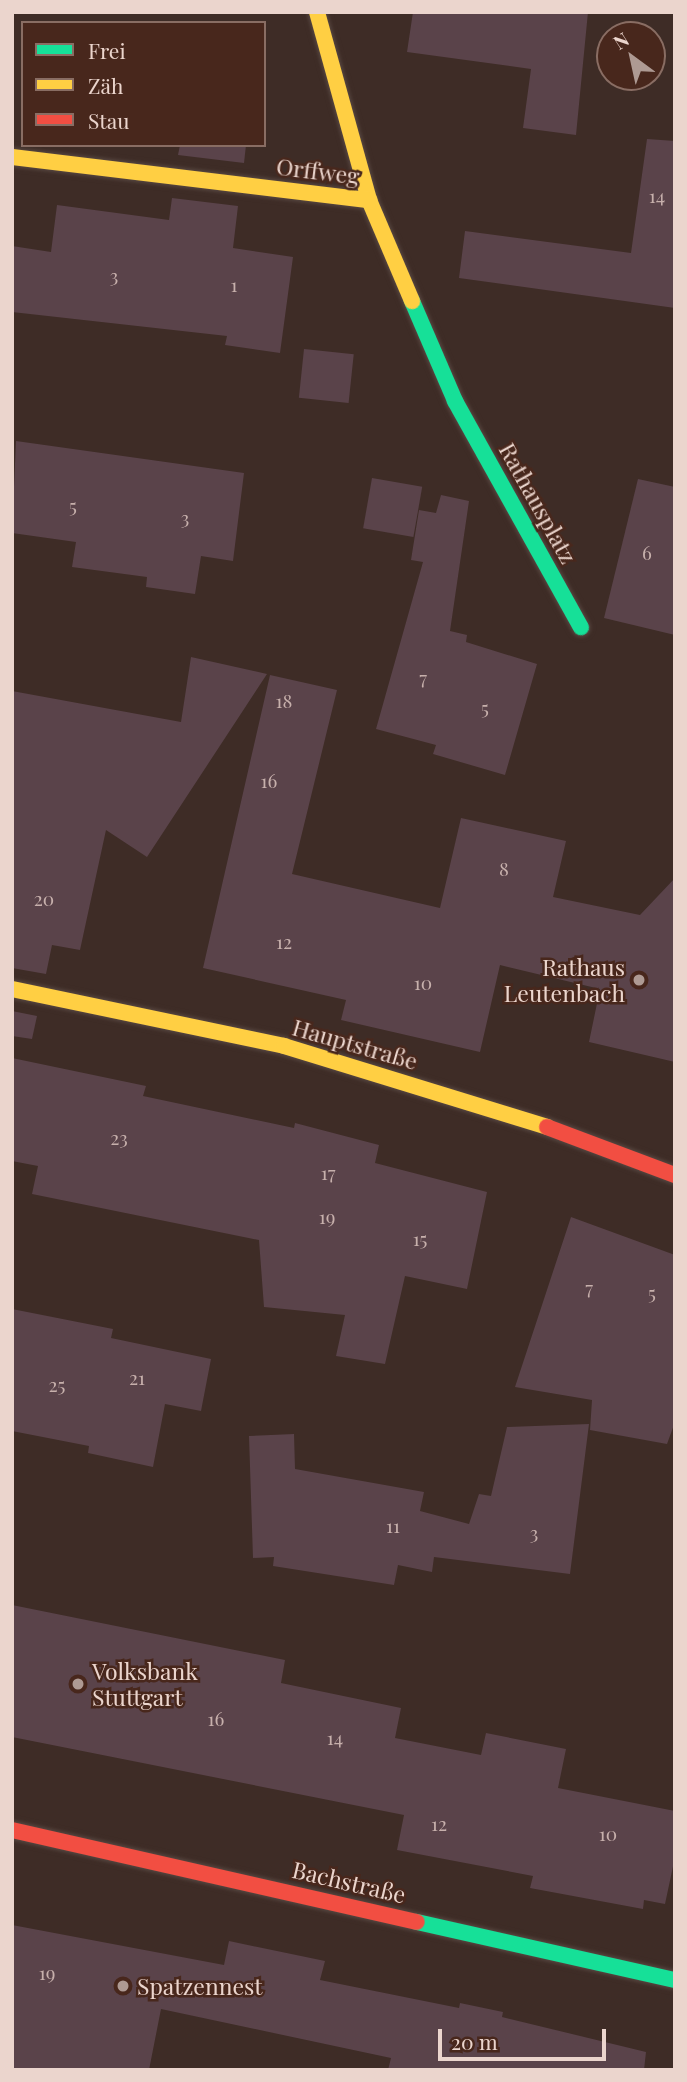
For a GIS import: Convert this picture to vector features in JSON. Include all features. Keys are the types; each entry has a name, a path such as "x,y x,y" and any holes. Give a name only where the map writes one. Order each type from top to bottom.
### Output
{"street":[{"name":"Rathausplatz","path":"317,12 369,200 455,401 581,627"},
{"name":"Orffweg","path":"12,157 369,200"},
{"name":"Hauptstraße","path":"12,989 284,1046 527,1119 675,1175"},
{"name":"Bachstraße","path":"12,1830 675,1980"}],"building":[{"path":"413,12 588,12 576,135 523,128 531,69 407,52"},
{"path":"647,139 675,141 675,308 459,278 465,231 631,253"},
{"path":"180,147 246,147 244,163 178,155"},
{"path":"172,198 238,206 233,248 293,257 280,353 225,345 227,336 12,312 12,246 51,252 57,205 169,220"},
{"path":"304,349 354,354 349,403 299,398"},
{"path":"16,441 244,473 233,561 201,556 195,594 146,587 147,577 72,567 76,542 12,533"},
{"path":"372,478 422,487 413,537 363,528"},
{"path":"638,479 675,487 675,635 604,618"},
{"path":"441,495 469,501 450,631 467,635 466,642 537,664 505,775 433,754 436,745 376,729 423,562 411,560 419,510 436,513"},
{"path":"191,657 267,674 147,857 106,830 80,950 52,945 46,974 12,968 12,691 181,722"},
{"path":"270,675 337,690 292,874 440,908 461,818 566,841 553,897 640,915 675,878 675,1062 589,1042 600,989 500,965 480,1052 341,1020 346,1000 203,968"},
{"path":"12,1011 37,1016 32,1039 12,1036"},
{"path":"12,1058 146,1086 143,1096 294,1128 295,1123 379,1145 375,1163 487,1192 467,1289 405,1276 385,1364 336,1356 345,1315 264,1307 259,1240 32,1194 38,1166 12,1161"},
{"path":"571,1217 675,1255 675,1422 667,1444 590,1430 592,1400 515,1387"},
{"path":"12,1309 113,1329 111,1338 211,1359 201,1411 165,1404 153,1467 88,1453 89,1446 12,1431"},
{"path":"589,1424 570,1574 434,1557 432,1572 398,1565 394,1585 273,1566 274,1557 253,1558 249,1436 294,1434 295,1469 424,1492 420,1511 469,1524 479,1494 491,1496 507,1427"},
{"path":"12,1605 285,1660 281,1683 401,1708 395,1738 481,1755 486,1733 566,1749 558,1788 675,1811 675,1857 665,1904 644,1900 643,1909 530,1888 533,1876 397,1850 404,1815 12,1737"},
{"path":"12,1925 224,1965 229,1941 325,1961 320,1980 459,2008 460,2003 503,2012 502,2017 646,2052 644,2070 388,2070 391,2058 161,2009 149,2070 12,2070"}],"traffic: fast":[{"path":"412,301 455,401 581,627"},
{"path":"417,1922 675,1980"}],"traffic: slow":[{"path":"317,12 369,200 412,301"},
{"path":"12,157 369,200"},
{"path":"12,989 284,1046 547,1127"}],"traffic: jam":[{"path":"547,1127 675,1175"},
{"path":"12,1830 417,1922"}],"place":[{"name":"Rathaus Leutenbach","path":"639,980"},
{"name":"Volksbank Stuttgart","path":"78,1684"},
{"name":"Spatzennest","path":"123,1986"}]}
